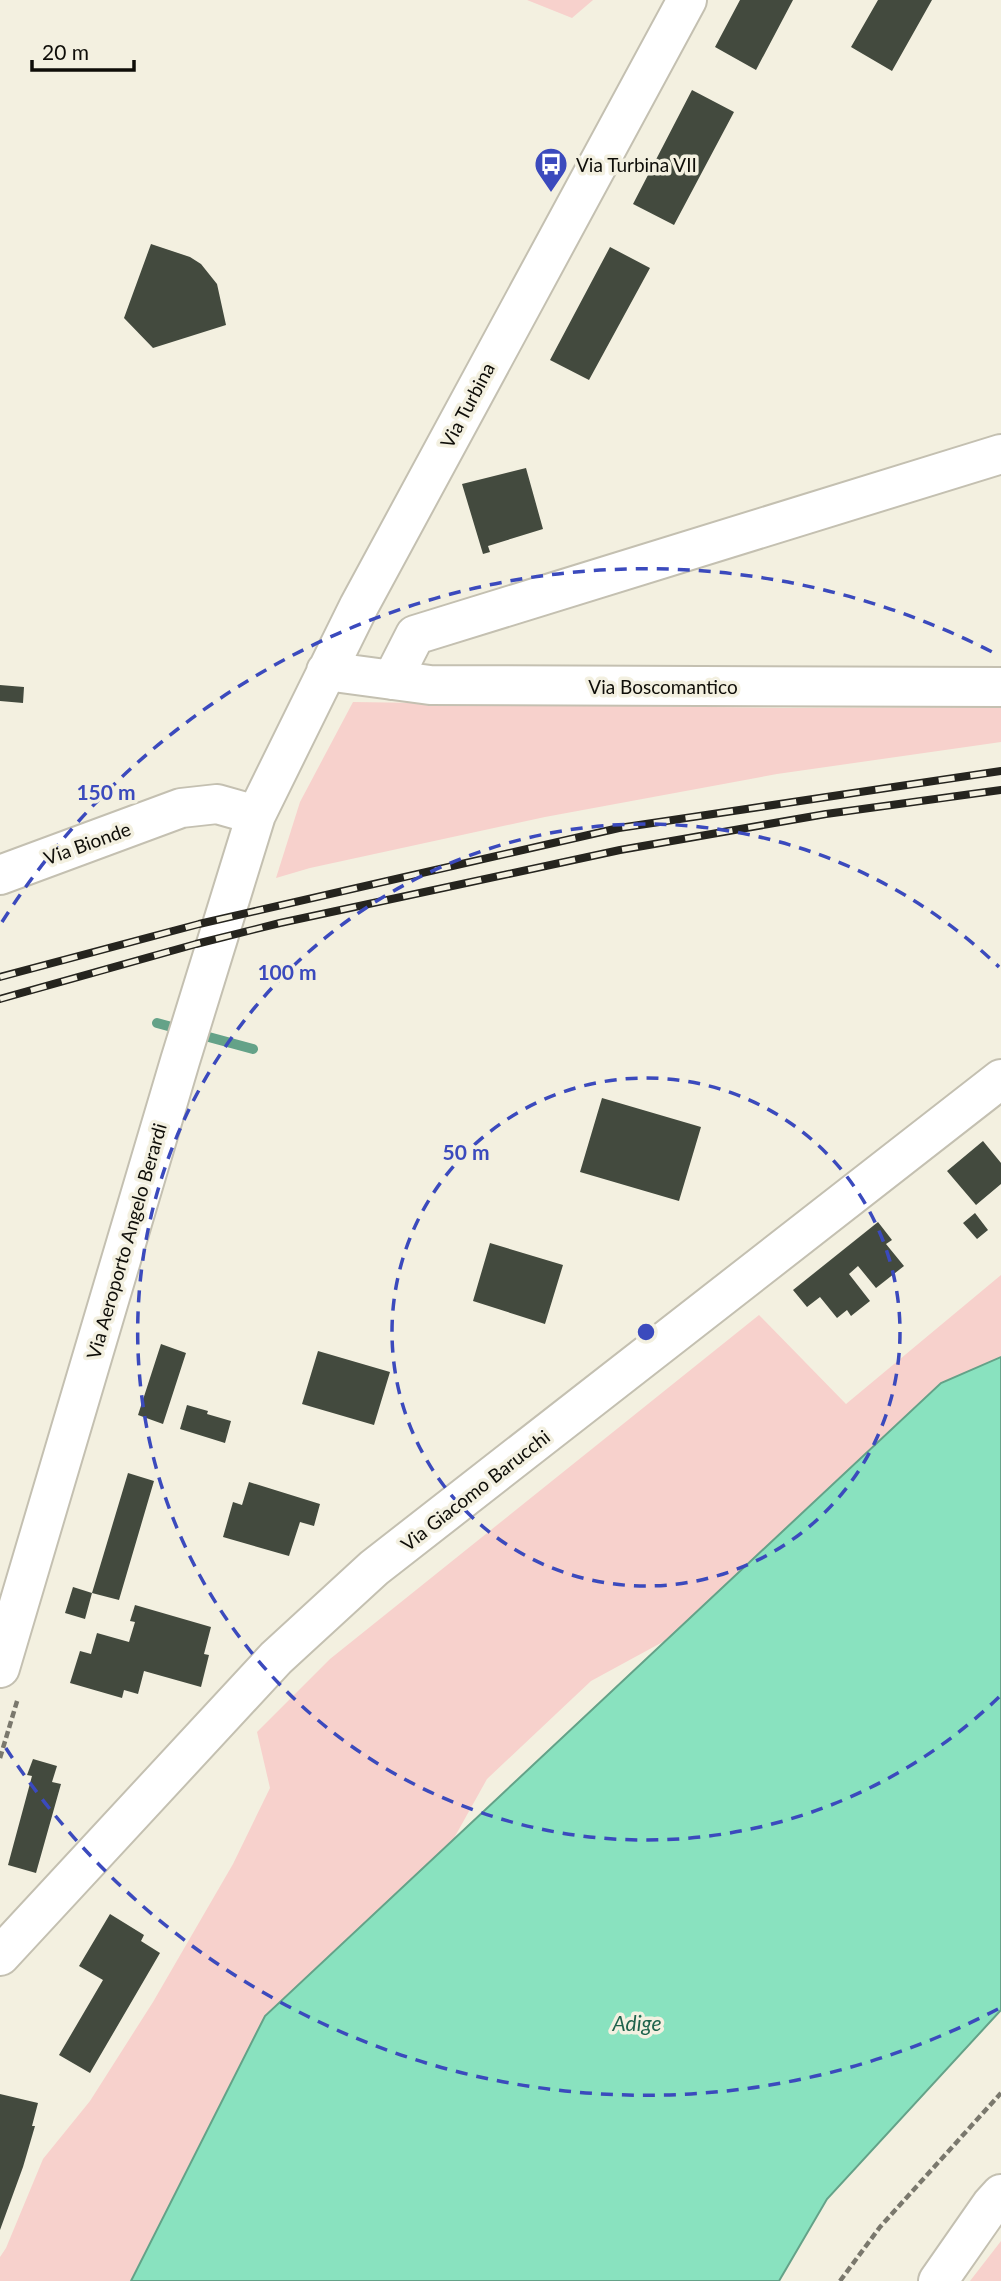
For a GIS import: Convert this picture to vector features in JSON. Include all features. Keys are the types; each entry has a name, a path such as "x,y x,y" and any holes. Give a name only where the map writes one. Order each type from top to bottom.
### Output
{"street":[{"name":"Via Turbina","path":"256,815 326,671 430,473 687,0"},
{"path":"392,680 415,635 1001,454"},
{"name":"Via Boscomantico","path":"326,671 430,685 1001,687"},
{"name":"Via Bionde","path":"0,875 181,808 217,804 256,815"},
{"name":"Via Aeroporto Angelo Berardi","path":"10,1680 180,1061 256,815"},
{"name":"Via Giacomo Barucchi","path":"0,1956 276,1658 374,1568 1001,1079"},
{"path":"938,2281 990,2205 1001,2194"}],"path":[{"path":"0,1758 10,1680"},
{"path":"840,2281 880,2227 1001,2094"}],"shaded area":[{"path":"527,0 593,0 572,18"},
{"path":"353,702 785,708 1001,707 1001,742 777,774 545,817 310,868 276,878 300,802"},
{"path":"1001,1275 1001,1393 749,1595 591,1681 487,1779 439,1865 134,2281 0,2281 0,2257 43,2159 90,2101 153,2002 233,1864 270,1788 257,1732 330,1659 759,1315 846,1404"},
{"path":"1001,2241 1001,2281 970,2281"}],"water":[{"name":"Adige","path":"1001,1357 1001,2010 827,2199 779,2281 131,2281 265,2016 941,1383"}],"building":[{"path":"740,0 793,0 756,70 715,47"},
{"path":"878,0 932,0 892,71 851,47"},
{"path":"692,90 734,112 674,225 633,204"},
{"path":"151,244 190,257 201,264 217,284 226,325 153,348 124,318"},
{"path":"610,247 650,268 589,380 550,360"},
{"path":"526,468 543,529 488,546 490,552 483,554 462,484"},
{"path":"0,685 24,687 23,703 0,701"},
{"path":"602,1098 701,1127 679,1201 580,1172"},
{"path":"983,1141 1001,1163 1001,1184 976,1205 947,1171"},
{"path":"975,1213 988,1230 977,1239 963,1223"},
{"path":"878,1222 892,1240 886,1244 904,1266 876,1288 858,1266 849,1274 870,1301 851,1316 847,1310 837,1318 820,1297 807,1307 793,1290"},
{"path":"490,1243 563,1265 545,1324 473,1301"},
{"path":"161,1344 186,1353 163,1424 138,1415"},
{"path":"318,1351 390,1372 374,1425 302,1404"},
{"path":"187,1405 231,1421 225,1443 180,1429"},
{"path":"128,1473 154,1481 119,1600 92,1593"},
{"path":"249,1482 320,1504 314,1526 300,1522 289,1556 223,1537 233,1502 242,1505"},
{"path":"73,1587 92,1593 85,1619 65,1613"},
{"path":"135,1605 211,1627 204,1654 209,1655 201,1687 144,1671 138,1694 124,1690 122,1698 70,1683 80,1651 91,1654 97,1633 129,1642 135,1622 130,1621"},
{"path":"33,1759 57,1766 52,1782 61,1784 36,1873 8,1865 32,1776 27,1775"},
{"path":"110,1914 144,1935 141,1941 160,1953 90,2073 59,2055 103,1980 79,1966"},
{"path":"0,2094 38,2103 32,2126 35,2126 23,2167 0,2230"}],"waterway":[{"path":"157,1023 253,1049"}],"railway":[{"path":"0,977 199,924 619,828 1001,771"},
{"path":"0,999 280,923 620,850 826,814 1001,790"}],"place":[{"name":"Via Turbina VII","path":"551,194"}]}
